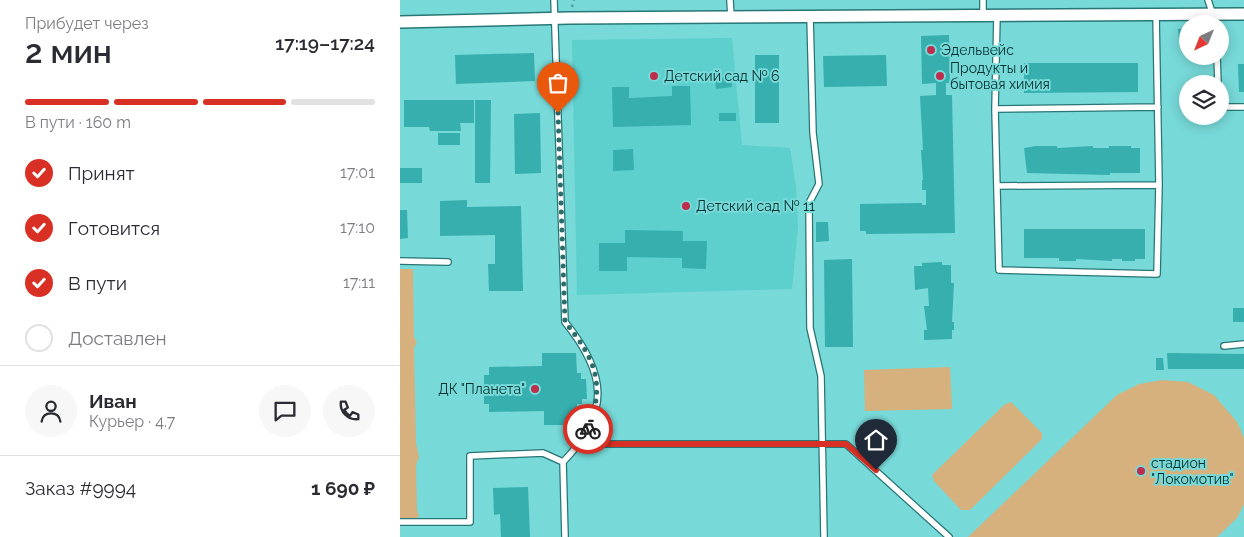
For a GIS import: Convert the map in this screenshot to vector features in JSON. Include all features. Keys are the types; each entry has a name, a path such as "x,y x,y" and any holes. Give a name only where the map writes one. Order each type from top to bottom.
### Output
{"street":[{"path":"400,22 554,18 810,16 1156,14 1179,16"},
{"path":"1229,16 1244,14"}],"lane":[{"path":"554,0 565,322 581,342 593,363 598,385 596,409 586,435 563,462 565,537"},
{"path":"730,0 731,17"},
{"path":"983,0 983,15"},
{"path":"1208,0 1213,15"},
{"path":"997,15 995,109 1000,270 1157,274 1159,184 1156,14"},
{"path":"810,16 813,133 819,184 809,203 810,328 821,376 824,537"},
{"path":"995,109 1158,106"},
{"path":"1229,107 1244,107"},
{"path":"997,186 1159,184"},
{"path":"400,261 448,262"},
{"path":"1224,346 1244,344"},
{"path":"580,444 846,444 949,537"},
{"path":"400,522 470,522 470,456 543,453 563,462"}],"shaded area":[{"path":"732,38 742,145 790,148 796,186 798,227 792,289 577,295 572,40"},
{"path":"400,269 413,269 414,337 417,342 414,348 416,443 419,457 416,465 417,510 419,516 412,522 400,525"},
{"path":"950,367 952,409 865,411 864,370"},
{"name":"стадион \"Локомотив\"","path":"1162,380 1188,382 1214,395 1237,422 1244,438 1244,504 1237,518 1217,537 968,537 1117,395 1139,384"},
{"path":"1011,402 1042,433 1042,439 970,510 961,510 934,481 932,475 1004,405"}],"building":[{"path":"949,35 950,83 946,83 946,95 952,95 955,233 866,234 866,231 860,231 860,204 922,203 922,205 926,205 926,190 922,190 921,150 923,150 920,96 936,95 936,83 922,84 921,36"},
{"path":"534,53 535,81 456,84 455,55"},
{"path":"755,55 779,55 779,123 755,123"},
{"path":"886,55 887,86 824,87 823,56"},
{"path":"1024,63 1138,63 1138,92 1024,93"},
{"path":"1238,64 1244,64 1244,92 1239,92"},
{"path":"731,77 732,87 716,89 715,78"},
{"path":"672,86 690,86 691,125 613,127 612,87 629,87 629,98 672,96"},
{"path":"404,100 474,100 474,123 460,123 461,131 430,131 429,127 404,127"},
{"path":"475,100 491,100 490,183 475,183"},
{"path":"540,113 541,173 515,174 514,114"},
{"path":"719,113 736,113 736,121 719,121"},
{"path":"438,133 460,133 460,145 438,145"},
{"path":"1057,146 1057,148 1093,146 1093,148 1109,148 1109,146 1131,146 1131,148 1140,148 1140,173 1110,173 1110,175 1027,173 1024,148"},
{"path":"633,149 634,170 613,171 613,150"},
{"path":"400,168 422,168 422,183 400,183"},
{"path":"467,200 467,207 521,206 523,291 489,291 488,264 495,264 495,235 440,236 440,201"},
{"path":"400,210 407,210 408,238 400,239"},
{"path":"816,222 828,222 829,241 816,242"},
{"path":"1024,229 1145,229 1145,259 1135,259 1135,261 1122,261 1122,259 1112,259 1112,261 1076,259 1076,261 1059,261 1059,258 1024,258"},
{"path":"625,230 683,231 683,241 707,241 706,269 682,268 682,258 627,257 627,271 599,271 599,243 625,243"},
{"path":"852,259 853,347 825,347 824,260"},
{"path":"942,262 942,265 951,265 951,283 954,283 952,322 954,322 954,330 952,330 952,339 924,340 924,330 927,330 924,306 929,306 928,288 915,290 914,266 922,266 922,263"},
{"path":"1233,308 1244,308 1244,322 1233,322"},
{"name":"ДК \"Планета\"","path":"542,353 576,353 577,373 581,373 581,379 586,379 587,399 582,399 582,404 577,404 577,425 544,425 544,411 489,412 489,404 484,404 484,375 489,375 489,367 542,366"},
{"path":"1167,353 1244,354 1244,369 1168,369"},
{"path":"1156,358 1163,358 1164,370 1156,370"},
{"path":"528,487 530,537 501,537 500,514 494,515 493,488"}],"way so far":[{"path":"558,113 565,322 581,342 593,363 598,385 596,409 588,429"}],"place":[{"name":"Эдельвейс","path":"931,50"},
{"name":"Детский сад № 6","path":"654,76"},
{"name":"Продукты и бытовая химия","path":"940,76"},
{"name":"Детский сад № 11","path":"686,206"},
{"name":"ДК \"Планета\"","path":"535,389"},
{"name":"стадион \"Локомотив\"","path":"1141,471"}],"route":[{"path":"588,429 580,444 846,444 876,470"}]}
